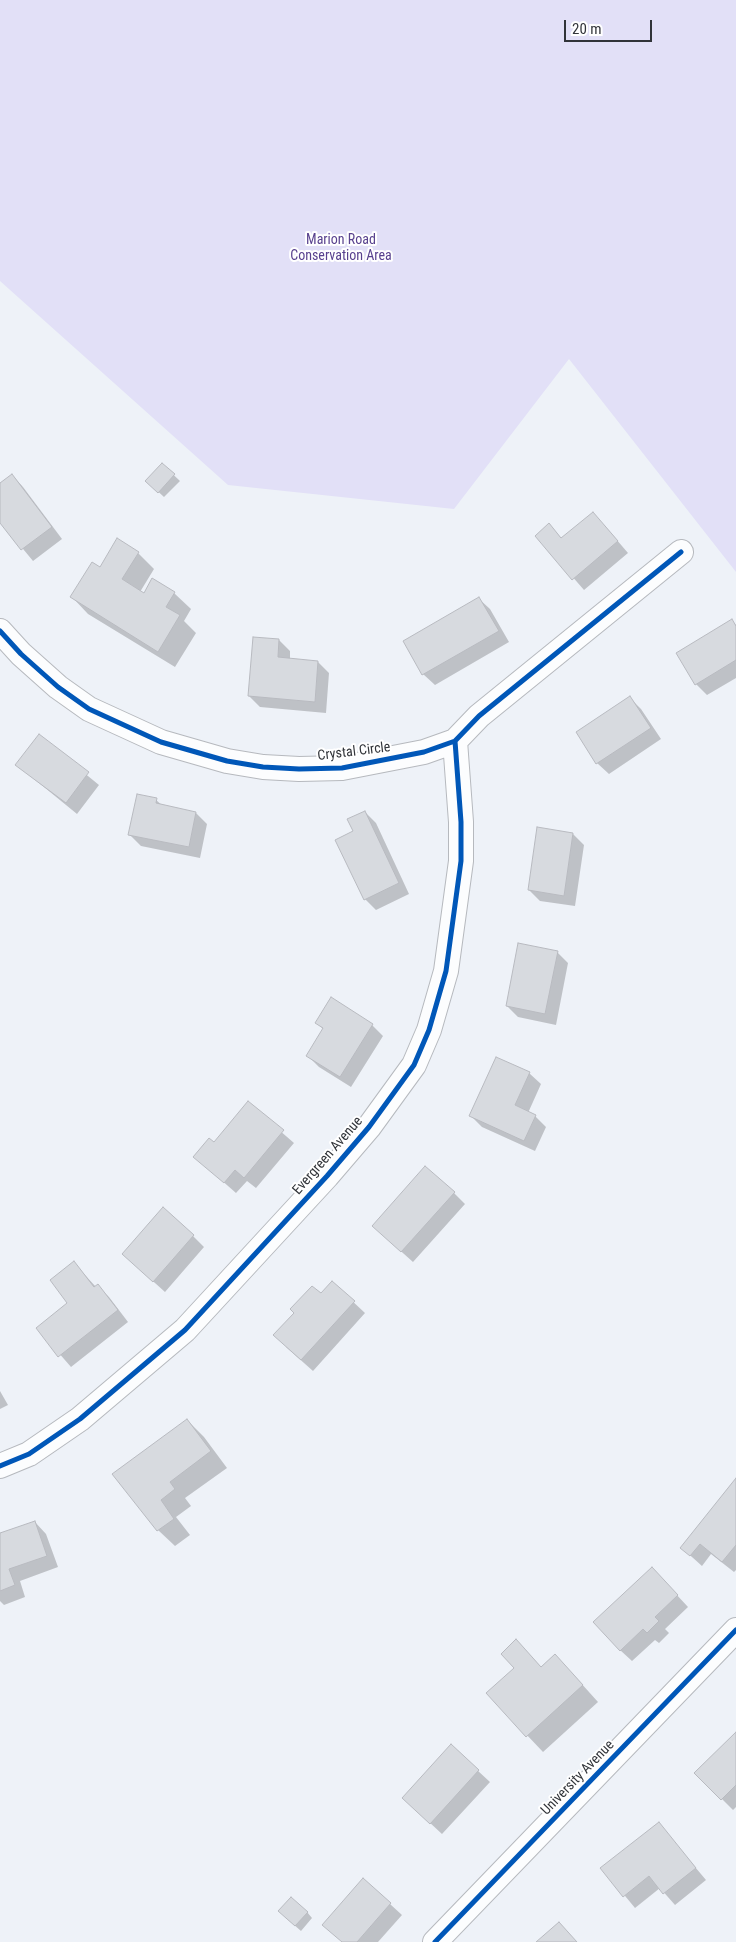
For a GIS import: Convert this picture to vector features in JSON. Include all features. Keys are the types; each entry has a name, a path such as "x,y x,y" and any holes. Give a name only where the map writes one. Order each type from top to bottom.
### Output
{"street":[{"name":"Crystal Circle","path":"0,631 21,654 58,687 89,709 160,742 228,761 263,767 299,769 342,768 424,752 455,741 479,716 680,552"},
{"name":"Evergreen Avenue","path":"0,1466 29,1454 80,1420 185,1330 327,1176 375,1120 414,1065 429,1030 446,971 461,861 461,822 455,741"},
{"name":"University Avenue","path":"435,1942 736,1630"}],"green space":[{"name":"Marion Road Conservation Area","path":"0,0 736,0 736,572 569,359 454,509 228,485 0,281"}],"building":[{"path":"162,463 175,474 158,493 145,481"},
{"path":"12,474 52,527 21,550 0,523 0,483"},
{"path":"593,512 618,541 572,580 535,536 549,523 561,538"},
{"path":"117,538 139,552 122,579 144,593 152,578 175,592 166,607 180,615 158,652 70,597 92,562 100,567"},
{"path":"479,597 499,631 422,675 403,641"},
{"path":"732,619 736,626 736,660 695,685 676,653"},
{"path":"253,637 279,639 278,657 318,661 315,702 248,696"},
{"path":"630,696 651,728 596,764 576,732"},
{"path":"39,734 89,772 66,803 15,765"},
{"path":"137,794 157,798 156,803 196,812 189,847 128,835"},
{"path":"365,811 399,883 364,900 335,840 353,831 347,819"},
{"path":"537,827 573,833 564,896 528,890"},
{"path":"518,943 558,951 545,1014 506,1006"},
{"path":"331,997 373,1024 340,1077 306,1056 323,1028 315,1023"},
{"path":"496,1057 530,1072 515,1105 536,1115 524,1141 469,1116"},
{"path":"248,1101 284,1130 244,1178 235,1170 224,1183 193,1157 209,1138 214,1142"},
{"path":"425,1166 455,1192 401,1252 372,1226"},
{"path":"163,1207 194,1235 153,1282 122,1254"},
{"path":"74,1261 94,1287 98,1284 118,1310 58,1357 36,1328 67,1303 50,1280"},
{"path":"332,1281 355,1301 301,1360 273,1335 294,1313 290,1309 312,1286 321,1293"},
{"path":"187,1419 211,1451 170,1482 175,1489 161,1500 174,1519 157,1531 112,1474"},
{"path":"736,1478 736,1545 722,1562 700,1544 690,1556 680,1548"},
{"path":"35,1521 47,1556 9,1569 15,1585 0,1591 0,1533"},
{"path":"652,1567 678,1595 655,1617 659,1621 647,1633 643,1629 620,1651 593,1622"},
{"path":"516,1639 541,1667 555,1654 583,1685 526,1737 486,1693 514,1668 501,1654"},
{"path":"736,1732 736,1785 721,1800 694,1773"},
{"path":"451,1744 479,1770 430,1824 402,1798"},
{"path":"659,1822 696,1868 663,1894 649,1876 623,1897 600,1868"},
{"path":"363,1878 391,1903 357,1942 342,1942 322,1925"},
{"path":"291,1897 308,1912 295,1926 278,1911"},
{"path":"559,1922 577,1942 536,1942"}],"cycle path":[{"path":"0,631 21,654 58,687 89,709 161,742 227,761 263,767 299,769 342,768 424,752 455,741 479,716 681,552"},
{"path":"0,1466 29,1454 80,1419 185,1330 327,1176 369,1127 414,1065 429,1030 446,971 461,861 461,822 455,741"},
{"path":"435,1942 736,1630"}]}
